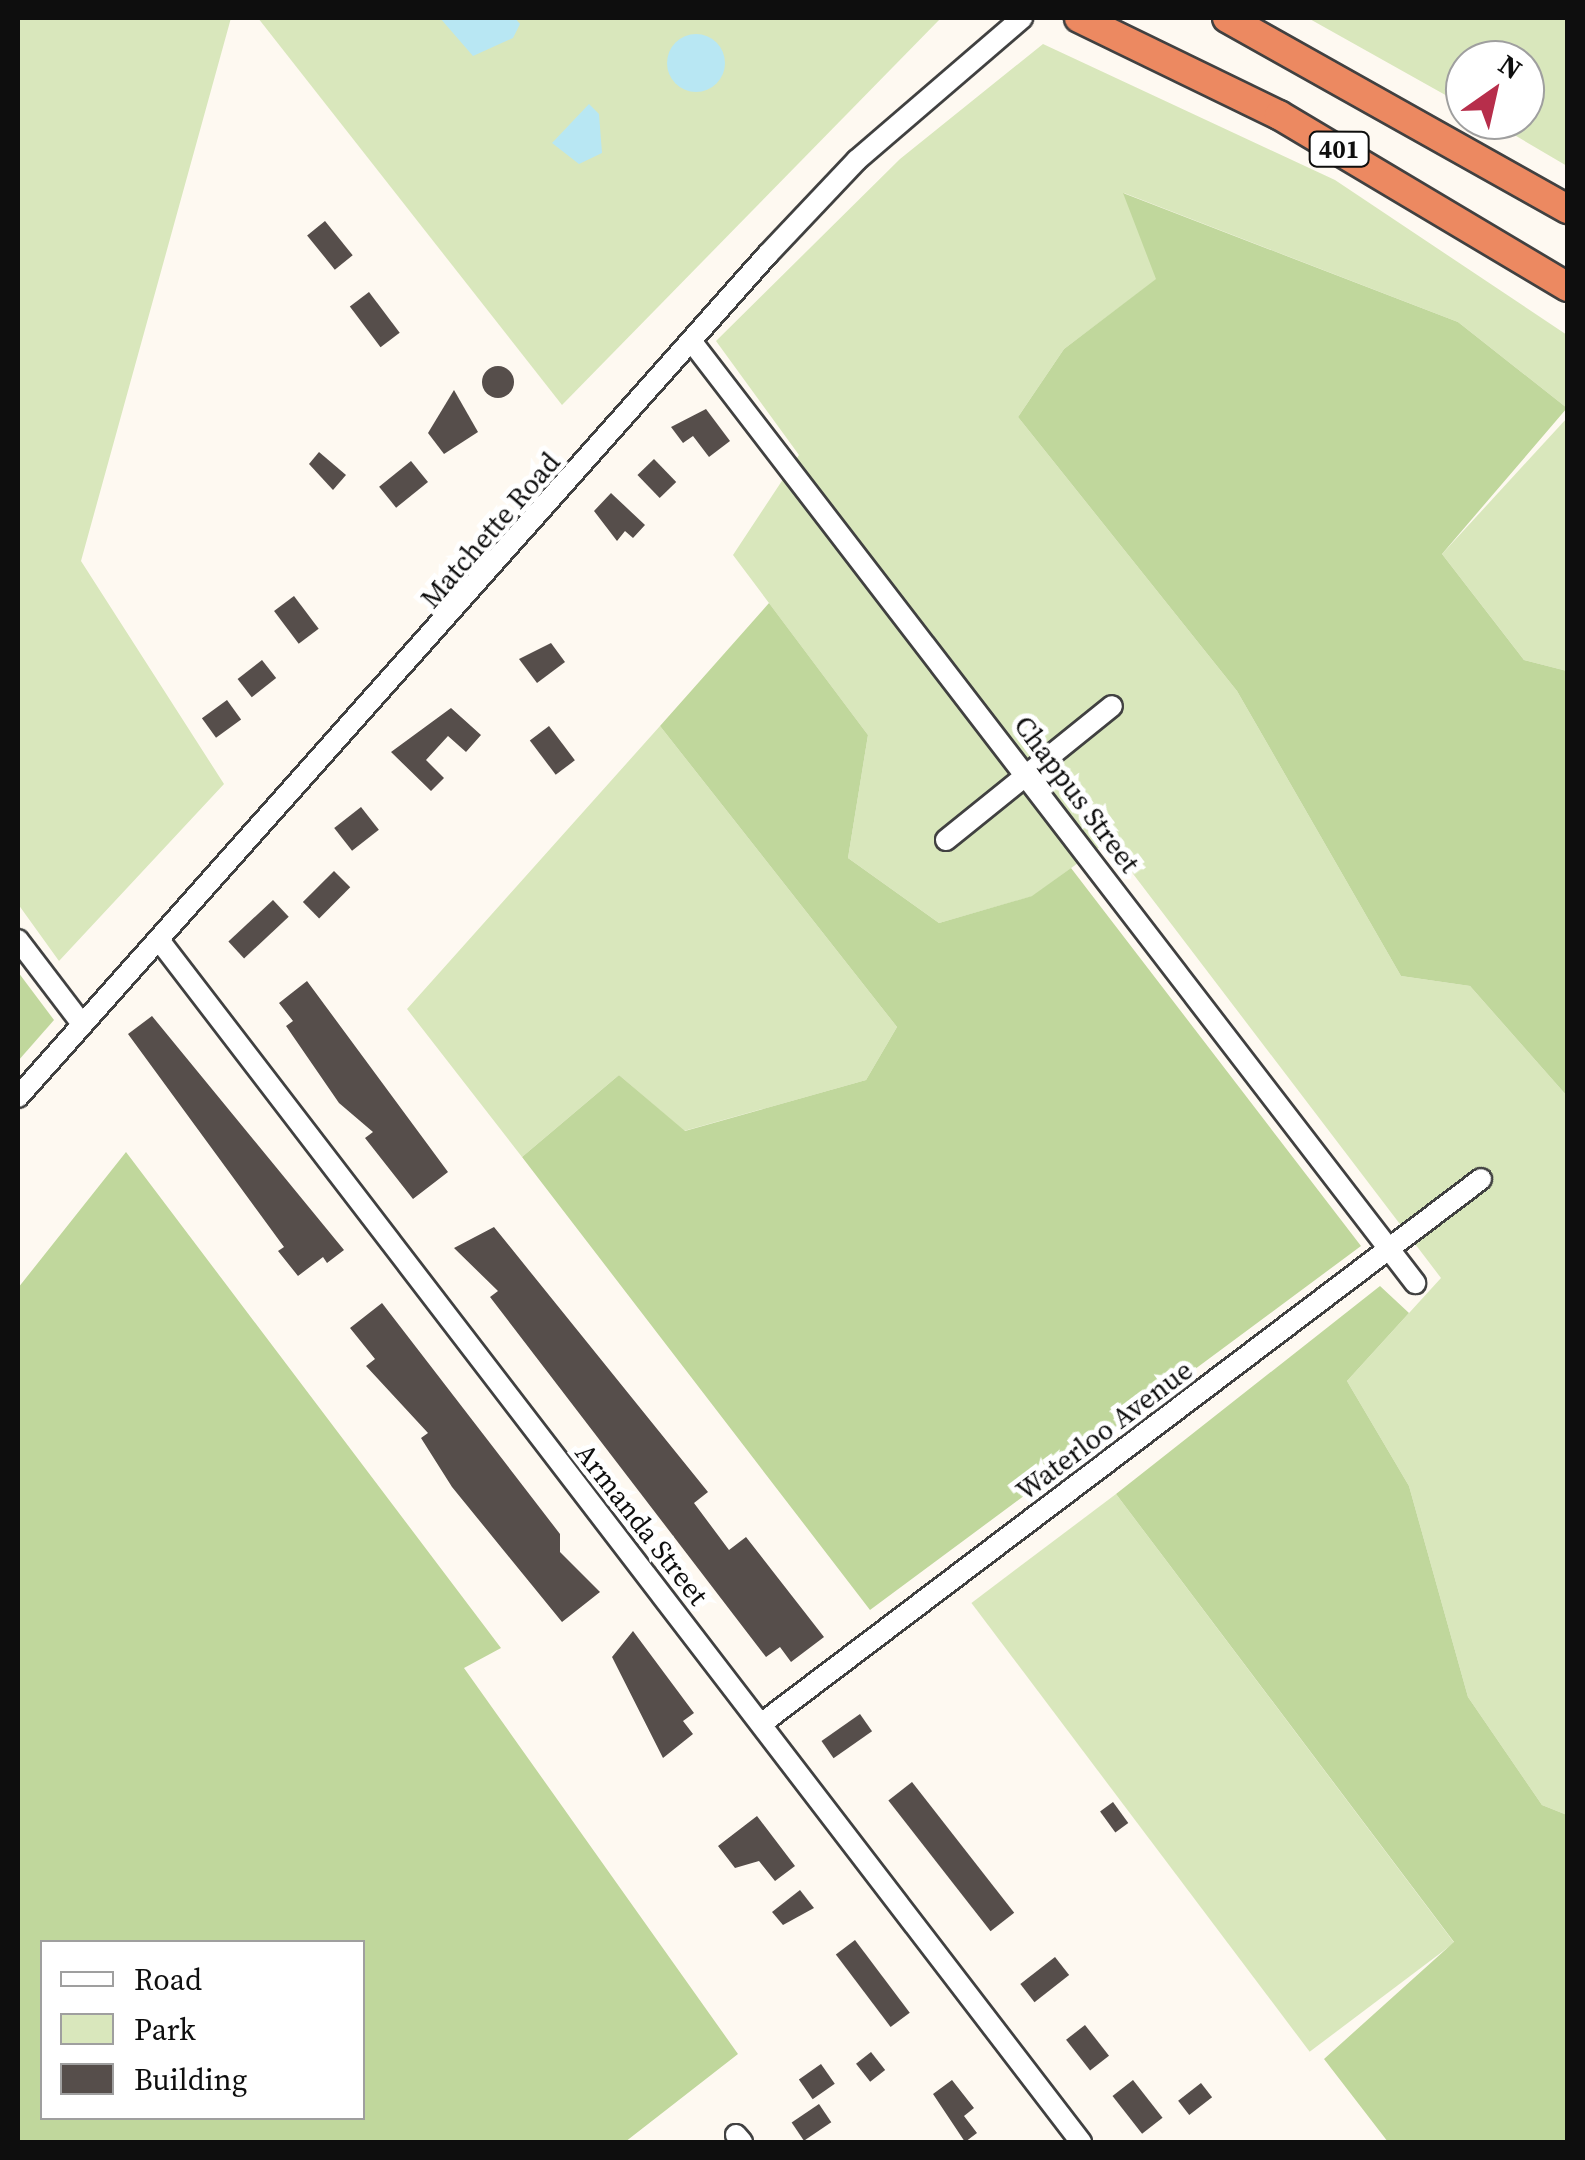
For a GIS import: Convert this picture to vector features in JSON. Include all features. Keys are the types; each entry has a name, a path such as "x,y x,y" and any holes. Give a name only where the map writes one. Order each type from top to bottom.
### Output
{"highway":[{"name":"401","path":"1227,18 1568,209"},
{"name":"401","path":"1090,22 1312,133 1568,287"}],"street":[{"name":"Matchette Road","path":"18,1097 857,160 1022,18"},
{"name":"Chappus Street","path":"692,342 1415,1283"},
{"path":"946,840 1112,706"},
{"path":"18,940 82,1024"},
{"name":"Armanda Street","path":"159,940 1081,2142"},
{"name":"Waterloo Avenue","path":"761,1724 1480,1179"}],"green space":[{"path":"18,18 231,18 81,561 224,784 59,961 18,904"},
{"path":"258,18 941,18 562,405"},
{"path":"1308,18 1567,18 1567,166 1523,140 1545,140 1545,40 1445,40 1445,95"},
{"path":"1043,44 1335,180 1567,335 1567,408 1458,322 1124,193 1157,279 1064,349 1018,417 1237,691 1401,976 1470,986 1567,1096 1567,1815 1542,1805 1468,1697 1409,1486 1347,1381 1441,1278 1108,841 1033,896 939,923 848,858 868,735 733,555 799,455 716,341 900,159"},
{"path":"1123,193 1458,322 1567,408 1442,554 1524,660 1567,671 1567,1096 1470,986 1401,976 1237,691 1018,417 1064,349 1156,279"},
{"path":"1567,418 1567,671 1524,660 1442,554"},
{"path":"769,603 868,735 848,858 939,923 1032,896 1071,868 1361,1246 870,1610 522,1157 619,1075 685,1131 866,1080 897,1027 660,726"},
{"path":"660,726 897,1027 866,1080 684,1131 619,1075 522,1157 407,1009"},
{"path":"18,972 54,1020 18,1061"},
{"path":"126,1152 501,1648 464,1668 738,2054 625,2142 18,2142 18,1288"},
{"path":"1380,1286 1409,1313 1347,1381 1409,1486 1468,1697 1542,1805 1567,1815 1567,2142 1388,2142 1324,2059 1454,1942 1116,1494"},
{"path":"1116,1494 1454,1943 1310,2052 971,1603"}],"water":[{"path":"440,18 515,18 520,24 513,38 473,56"},
{"path":"696,34 717,42 725,63 717,84 696,92 675,84 667,63 675,42"},
{"path":"589,104 599,114 602,153 579,164 552,143"}],"building":[{"path":"325,221 353,255 335,270 307,235"},
{"path":"369,292 400,333 381,347 350,306"},
{"path":"498,366 509,371 514,382 509,393 498,398 487,393 482,382 487,371"},
{"path":"454,390 478,432 444,454 428,433"},
{"path":"706,409 730,441 709,457 693,436 683,443 671,427"},
{"path":"319,452 346,475 333,490 309,464"},
{"path":"654,459 676,482 660,498 637,475"},
{"path":"411,461 428,482 396,508 379,487"},
{"path":"611,493 645,525 633,538 625,531 617,541 594,511"},
{"path":"294,596 319,629 299,644 274,611"},
{"path":"551,643 565,662 537,683 519,659"},
{"path":"262,660 276,678 252,697 238,679"},
{"path":"227,700 241,719 216,738 202,718"},
{"path":"451,708 481,735 466,752 448,736 426,760 444,778 431,791 391,752"},
{"path":"549,726 575,760 556,775 530,740"},
{"path":"361,807 379,830 352,851 334,828"},
{"path":"334,871 350,887 319,918 303,902"},
{"path":"273,900 289,917 244,958 228,942"},
{"path":"307,981 448,1172 413,1199 365,1138 373,1132 339,1103 286,1026 293,1021 279,1003"},
{"path":"152,1016 344,1250 327,1263 323,1257 298,1276 278,1251 284,1247 128,1034"},
{"path":"494,1227 708,1492 694,1503 729,1550 746,1537 824,1637 791,1662 780,1647 766,1657 490,1297 498,1291 454,1248"},
{"path":"382,1303 560,1534 560,1552 600,1592 562,1622 452,1487 421,1438 428,1433 366,1366 375,1359 350,1328"},
{"path":"633,1631 694,1713 683,1721 693,1734 663,1758 612,1657"},
{"path":"860,1714 872,1731 834,1758 821,1741"},
{"path":"912,1782 1014,1913 991,1931 888,1800"},
{"path":"1113,1802 1128,1823 1115,1832 1100,1811"},
{"path":"757,1816 795,1866 775,1881 759,1861 735,1868 718,1846"},
{"path":"800,1890 814,1908 783,1925 772,1912"},
{"path":"855,1940 910,2013 891,2027 836,1954"},
{"path":"1055,1957 1069,1975 1034,2002 1020,1984"},
{"path":"1085,2025 1109,2056 1090,2071 1066,2040"},
{"path":"871,2052 885,2070 870,2082 856,2064"},
{"path":"821,2064 835,2084 813,2099 799,2079"},
{"path":"952,2080 974,2108 964,2116 977,2133 965,2142 933,2094"},
{"path":"1133,2080 1163,2118 1142,2134 1113,2096"},
{"path":"1201,2083 1212,2097 1189,2115 1178,2101"},
{"path":"819,2104 831,2122 804,2141 792,2122"}]}
